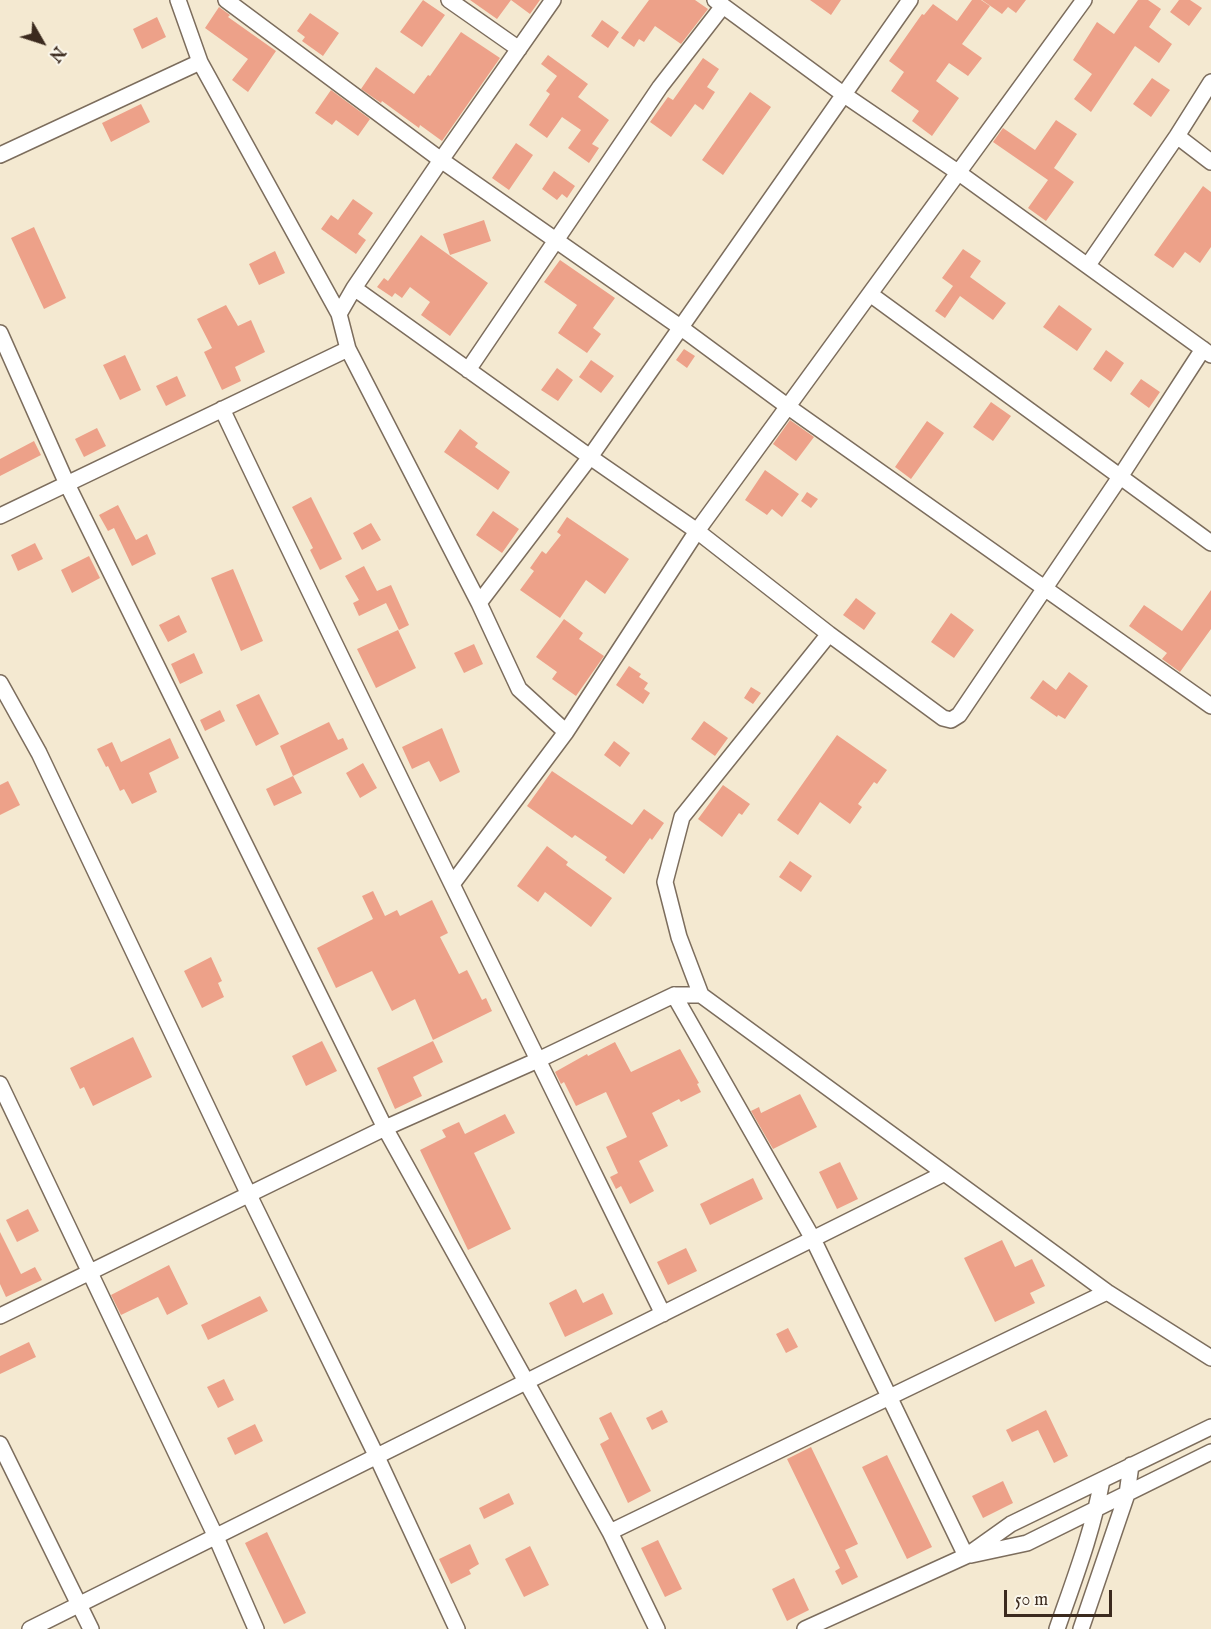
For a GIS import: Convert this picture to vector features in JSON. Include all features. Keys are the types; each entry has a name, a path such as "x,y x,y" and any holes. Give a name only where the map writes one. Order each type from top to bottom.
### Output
{"street":[{"path":"177,0 200,62 339,314 348,349 479,603 519,689 566,732"},
{"path":"226,0 441,160 680,327 787,406 1211,706"},
{"path":"449,0 519,49"},
{"path":"339,314 354,288 441,160 553,0"},
{"path":"479,603 590,457 910,0"},
{"path":"453,884 566,732 697,531 1084,0"},
{"path":"354,288 468,370 590,457 697,531 829,634 943,718 951,720 959,715 1207,352 958,173 843,94 719,3 468,370"},
{"path":"0,155 200,62"},
{"path":"1088,266 1211,82"},
{"path":"1177,136 1211,162"},
{"path":"870,294 1211,543"},
{"path":"0,333 67,484 385,1128 610,1532 657,1629"},
{"path":"0,516 348,349"},
{"path":"222,409 367,712 663,1314"},
{"path":"829,634 682,817 665,882 679,937 701,995 1107,1292 1211,1358"},
{"path":"0,683 39,753 249,1195 377,1457 457,1629"},
{"path":"0,1316 385,1128 538,1060 674,995 701,995"},
{"path":"674,995 813,1239 966,1556"},
{"path":"0,1084 216,1537 256,1629"},
{"path":"30,1629 943,1174"},
{"path":"610,1532 1107,1292"},
{"path":"805,1629 966,1556 1011,1524 1211,1427"},
{"path":"0,1444 91,1629"},
{"path":"966,1556 1028,1544 1211,1452"},
{"path":"1081,1629 1127,1494 1131,1466"},
{"path":"1058,1629 1097,1509 1102,1480"}],"building":[{"path":"423,0 445,15 422,47 400,32"},
{"path":"470,0 511,0 497,19"},
{"path":"511,0 540,0 530,14"},
{"path":"649,0 695,0 708,9 681,44 655,26 644,42 639,39 634,47 621,38"},
{"path":"810,0 841,0 831,15"},
{"path":"972,0 981,0 990,6 962,44 982,58 968,76 949,63 936,81 959,98 932,136 912,121 919,111 891,91 904,72 889,61 922,14 924,15 933,4 957,21"},
{"path":"982,0 1026,0 1016,13 1008,7 1002,14"},
{"path":"1138,0 1148,0 1161,9 1149,27 1172,44 1159,63 1135,46 1091,112 1074,99 1092,74 1073,60 1097,22 1114,34"},
{"path":"1179,0 1190,0 1202,8 1189,26 1170,12"},
{"path":"219,7 230,15 228,17 276,51 248,92 232,80 248,59 205,28"},
{"path":"310,13 339,33 323,56 302,41 305,37 297,31"},
{"path":"157,17 166,37 142,49 133,29"},
{"path":"602,20 619,32 608,48 591,36"},
{"path":"461,32 500,58 442,141 361,89 376,67 414,94 428,75 430,76"},
{"path":"548,55 588,84 578,97 609,120 592,144 599,148 589,163 568,148 581,130 562,117 547,138 529,125 550,94 546,91 557,76 541,64"},
{"path":"703,58 719,69 707,87 715,92 703,110 695,104 671,137 650,122 668,97 673,100"},
{"path":"1152,78 1170,90 1151,117 1133,104"},
{"path":"331,90 370,119 358,136 336,120 332,125 315,113"},
{"path":"750,92 771,107 723,175 702,160"},
{"path":"141,104 150,122 111,142 102,123"},
{"path":"1056,120 1077,134 1054,168 1074,182 1046,221 1028,208 1048,180 993,142 1003,128 1035,150"},
{"path":"516,143 533,155 509,190 492,178"},
{"path":"554,171 575,186 567,198 562,194 557,200 542,189"},
{"path":"1203,186 1211,192 1211,247 1200,263 1185,252 1173,268 1154,255"},
{"path":"353,199 373,213 358,234 366,240 356,254 321,229 331,215 338,220"},
{"path":"484,220 491,241 450,255 443,234"},
{"path":"34,227 66,298 44,309 11,238"},
{"path":"421,235 488,283 450,336 421,315 430,302 410,287 402,298 395,293 392,297 377,287 384,278 388,281"},
{"path":"963,249 981,261 970,277 1006,303 993,320 960,296 945,318 935,311 953,286 942,278"},
{"path":"275,251 285,273 259,285 249,264"},
{"path":"560,260 615,298 593,328 601,334 587,353 558,333 577,305 544,282"},
{"path":"226,305 238,326 251,320 265,352 235,367 241,381 222,390 204,352 212,348 197,319"},
{"path":"1059,305 1092,329 1077,351 1043,327"},
{"path":"684,349 695,356 687,368 676,360"},
{"path":"1106,350 1124,363 1111,382 1093,369"},
{"path":"125,355 141,390 120,400 103,365"},
{"path":"591,360 614,376 601,393 579,377"},
{"path":"557,368 573,380 558,401 541,390"},
{"path":"177,376 186,396 166,406 156,386"},
{"path":"1141,379 1160,392 1149,408 1130,394"},
{"path":"991,402 1011,416 993,441 973,427"},
{"path":"790,420 814,437 796,461 773,444"},
{"path":"927,421 944,433 911,479 895,467"},
{"path":"97,428 106,446 84,457 75,439"},
{"path":"460,429 478,443 475,447 510,472 498,490 444,452"},
{"path":"34,441 41,455 0,476 0,459"},
{"path":"765,470 799,494 782,517 772,509 767,515 745,500"},
{"path":"807,492 818,499 811,508 801,501"},
{"path":"311,497 342,559 320,570 310,550 313,548 292,507"},
{"path":"118,505 136,540 147,534 156,554 132,566 114,528 108,531 99,515"},
{"path":"493,511 519,529 502,553 476,535"},
{"path":"567,517 629,559 605,594 586,580 560,618 520,590 534,571 530,568 542,551 546,554 561,535 557,532"},
{"path":"371,523 381,540 362,550 353,533"},
{"path":"35,543 43,559 18,571 11,555"},
{"path":"89,556 100,578 72,593 61,570"},
{"path":"364,566 377,591 391,585 409,625 399,630 386,603 359,616 353,603 359,600 345,576"},
{"path":"233,569 263,641 241,651 211,578"},
{"path":"1211,590 1211,629 1180,672 1162,659 1167,653 1129,626 1144,605 1182,631"},
{"path":"856,598 876,613 864,630 843,615"},
{"path":"951,613 974,630 954,658 931,642"},
{"path":"179,615 187,632 168,642 159,625"},
{"path":"564,619 583,633 579,639 604,656 576,696 552,679 557,672 536,657"},
{"path":"398,630 416,668 376,688 357,649"},
{"path":"474,644 483,664 464,673 454,653"},
{"path":"194,653 203,673 180,684 171,664"},
{"path":"629,666 641,674 639,677 648,683 644,689 650,693 643,704 616,685"},
{"path":"1069,672 1088,686 1065,719 1058,715 1057,717 1030,698 1043,680 1056,690"},
{"path":"751,687 761,693 753,704 744,698"},
{"path":"259,694 279,734 256,746 236,705"},
{"path":"220,710 225,721 205,731 200,720"},
{"path":"704,721 728,738 715,756 691,739"},
{"path":"329,722 338,740 343,738 348,749 293,776 280,746"},
{"path":"442,728 460,772 440,782 429,761 412,769 402,747"},
{"path":"837,735 887,770 877,784 874,782 858,804 862,807 850,824 820,802 798,835 777,820"},
{"path":"170,738 179,758 149,773 157,792 132,804 124,789 120,791 97,749 112,742 121,762"},
{"path":"614,741 630,753 620,767 604,755"},
{"path":"363,763 377,788 360,798 346,773"},
{"path":"552,771 632,825 644,809 664,823 624,874 605,860 607,857 575,835 572,838 527,806"},
{"path":"293,776 302,793 274,806 266,789"},
{"path":"8,781 20,805 0,815 0,785"},
{"path":"723,785 750,804 742,815 739,813 722,837 698,819"},
{"path":"547,846 568,862 566,865 612,898 591,927 545,892 538,902 517,886"},
{"path":"790,861 812,876 801,892 779,877"},
{"path":"373,891 385,916 397,910 400,916 432,900 448,933 440,937 459,974 467,970 482,1000 486,998 492,1011 433,1040 415,999 392,1011 372,971 336,988 317,948 373,919 362,896"},
{"path":"211,957 222,981 218,983 224,997 202,1008 184,971"},
{"path":"133,1037 152,1077 93,1106 84,1087 80,1089 70,1068"},
{"path":"322,1041 337,1071 306,1086 292,1056"},
{"path":"433,1041 443,1062 413,1077 422,1096 395,1109 377,1068"},
{"path":"615,1042 631,1072 680,1049 699,1083 697,1084 701,1092 681,1102 679,1099 652,1113 668,1146 639,1161 654,1191 630,1204 621,1186 616,1189 610,1177 618,1173 606,1147 627,1137 606,1092 576,1106 564,1082 561,1084 555,1072"},
{"path":"800,1094 817,1127 773,1149 751,1111 759,1107 761,1113"},
{"path":"505,1114 515,1133 474,1153 511,1229 468,1250 420,1150 446,1137 442,1130 459,1122 465,1134"},
{"path":"840,1162 858,1199 837,1209 819,1172"},
{"path":"753,1178 763,1199 710,1225 700,1204"},
{"path":"28,1209 39,1231 17,1242 6,1220"},
{"path":"0,1232 21,1274 35,1267 42,1280 6,1297 0,1284"},
{"path":"1002,1240 1015,1267 1032,1259 1045,1286 1030,1293 1035,1303 995,1322 964,1258"},
{"path":"686,1248 697,1271 668,1285 657,1262"},
{"path":"169,1265 188,1304 167,1315 158,1297 121,1315 111,1295"},
{"path":"576,1289 583,1303 603,1293 613,1314 565,1337 549,1303"},
{"path":"260,1296 268,1311 208,1340 201,1325"},
{"path":"788,1328 798,1347 786,1353 776,1334"},
{"path":"29,1342 36,1357 0,1374 0,1356"},
{"path":"224,1379 234,1400 218,1408 207,1387"},
{"path":"662,1410 668,1422 652,1430 646,1418"},
{"path":"1046,1410 1068,1456 1054,1463 1038,1430 1012,1442 1006,1430"},
{"path":"611,1412 651,1491 628,1503 600,1444 609,1439 599,1418"},
{"path":"255,1424 263,1441 235,1455 227,1438"},
{"path":"811,1447 858,1544 845,1550 858,1577 842,1585 835,1571 840,1568 787,1459"},
{"path":"887,1455 932,1547 907,1559 862,1467"},
{"path":"1003,1481 1013,1503 983,1518 972,1496"},
{"path":"509,1493 514,1504 484,1519 479,1508"},
{"path":"267,1532 306,1613 284,1624 245,1543"},
{"path":"658,1540 682,1589 665,1597 641,1548"},
{"path":"470,1544 479,1564 469,1570 471,1574 451,1584 439,1559"},
{"path":"530,1546 549,1585 524,1597 505,1559"},
{"path":"794,1578 809,1610 787,1621 772,1589"}]}
